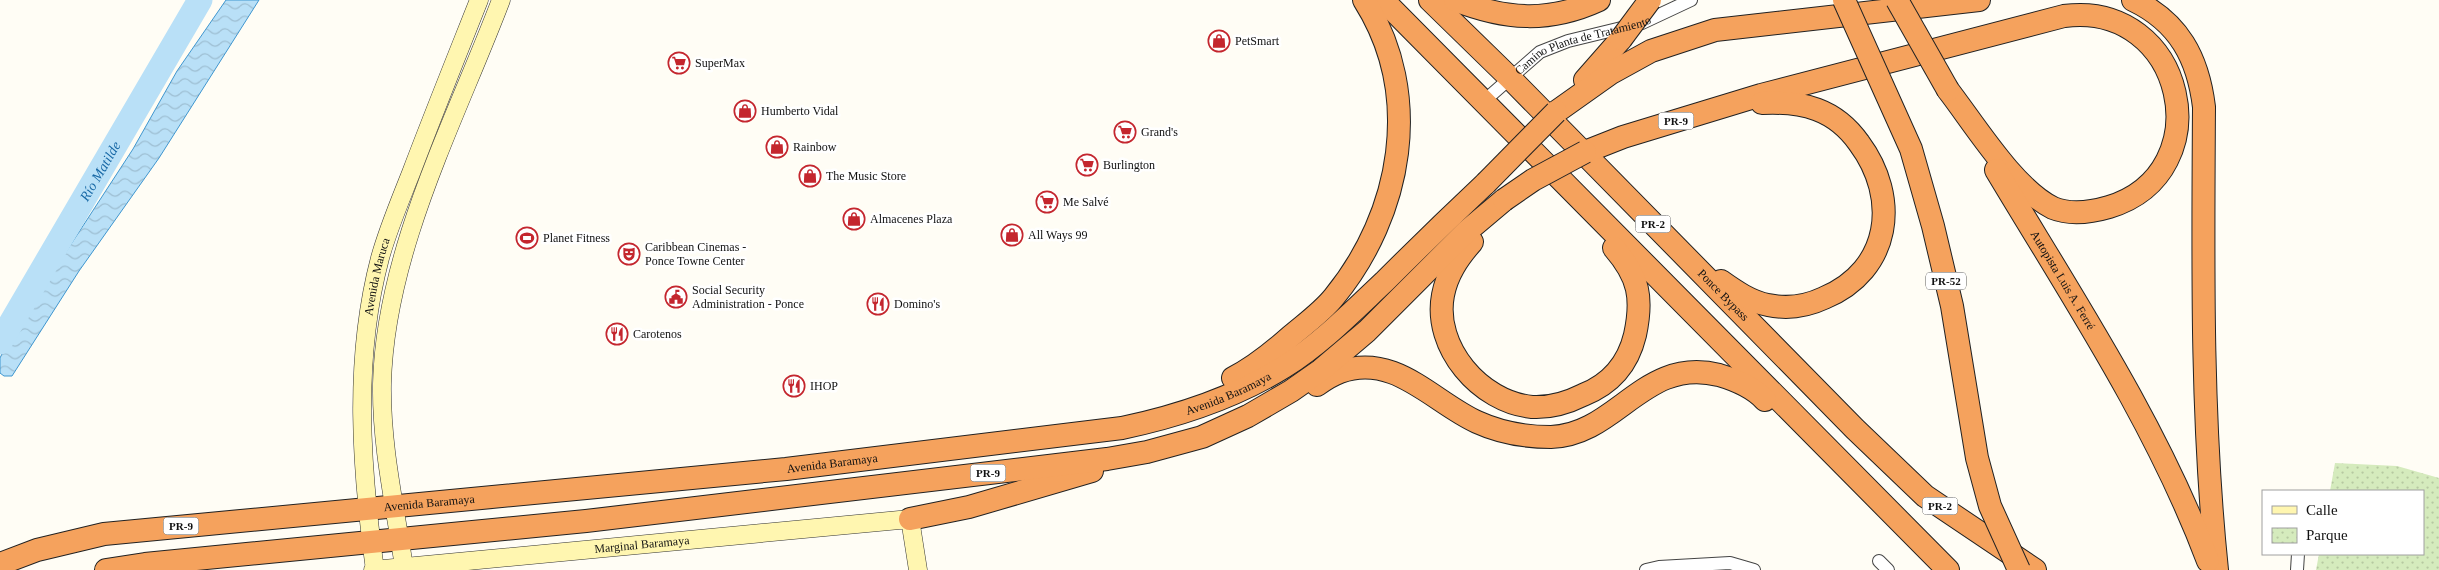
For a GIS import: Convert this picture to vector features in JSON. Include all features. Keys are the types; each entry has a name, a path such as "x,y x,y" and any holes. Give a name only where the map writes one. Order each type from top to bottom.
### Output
{"highway":[{"path":"1201,408 1229,380 1253,367 1333,298 1369,244 1383,214 1392,187 1399,116 1390,62 1381,34 1364,0"},
{"name":"PR-2","path":"1383,0 1586,205 1768,396"},
{"name":"Ponce Bypass","path":"1430,0 1510,78 1855,429 1926,496 2035,570"},
{"path":"1455,0 1491,13 1516,17 1543,16 1563,12 1599,0"},
{"path":"1556,112 1612,50 1650,0"},
{"name":"PR-52","path":"1844,0 1911,148 1933,226 1952,306 1976,458 1990,506 2019,570"},
{"name":"Autopista Luis A. Ferré","path":"1897,0 1948,90 2096,337 2146,426 2180,495 2211,570"},
{"path":"1556,112 1611,72 1651,51 1694,36 1744,25 1979,0"},
{"path":"2133,0 2158,14 2174,29 2187,48 2201,82 2204,107 2203,334 2216,570"},
{"path":"1729,106 2064,16 2093,14 2112,18 2130,29 2160,56 2170,76 2177,102 2177,127 2171,151 2159,173 2141,191 2118,204 2096,211 2076,212 2055,208 2036,197 2011,174 1948,90"},
{"path":"1687,258 1707,268 1721,281 1753,300 1768,305 1799,306 1835,294 1850,284 1864,270 1880,239 1884,199 1881,183 1874,164 1850,130 1835,117 1798,104 1780,103 1729,106"},
{"name":"Avenida Baramaya","path":"106,570 180,560 586,521 1147,452 1202,437 1248,416 1291,391 1321,370 1367,331 1466,232 1499,205 1570,159 1623,137 1729,106"},
{"name":"Avenida Baramaya","path":"0,564 37,550 104,534 786,469 1122,428 1201,408 1261,380 1311,348 1348,317 1556,112"},
{"path":"1499,205 1489,225 1456,261 1447,280 1443,296 1446,333 1462,368 1479,384 1514,403 1532,406 1555,406 1592,392 1607,382 1622,366 1632,348 1639,318 1640,299 1636,282 1627,263 1600,232 1586,205"},
{"path":"1248,416 1273,408 1340,372 1369,367 1386,370 1415,383 1475,421 1497,431 1525,437 1553,437 1573,433 1597,422 1653,383 1669,376 1690,372 1710,373 1726,377 1768,396 1795,430 1829,451 1948,570"},
{"path":"910,519 969,508 1091,472 1147,452"}],"street":[{"name":"Avenida Maruca","path":"374,570 367,509 362,380 365,337 376,276 397,208 479,0"},
{"name":"Avenida Maruca","path":"404,567 386,463 382,384 387,332 394,293 421,201 501,0"},
{"name":"Camino Planta de Tratamiento","path":"1483,102 1540,52 1568,41 1642,23 1691,0"},
{"name":"Marginal Baramaya","path":"374,570 910,519"},
{"path":"910,519 918,570"},
{"path":"2297,570 2298,555"},
{"path":"1646,570 1659,567 1730,563 1754,570"}],"green space":[{"path":"2335,463 2397,466 2439,478 2439,570 2316,570 2319,555 2424,555 2424,490 2330,490"}],"water":[{"path":"226,0 259,0 159,158 79,271 12,376 4,376 0,373 0,358 8,341 133,149 177,71"}],"waterway":[{"name":"Río Matilde","path":"0,342 200,0"}],"place":[{"name":"PetSmart","path":"1219,41"},
{"name":"SuperMax","path":"679,63"},
{"name":"Humberto Vidal","path":"745,111"},
{"name":"Grand's","path":"1125,132"},
{"name":"Rainbow","path":"777,147"},
{"name":"Burlington","path":"1087,165"},
{"name":"The Music Store","path":"810,176"},
{"name":"Me Salvé","path":"1047,202"},
{"name":"Almacenes Plaza","path":"854,219"},
{"name":"All Ways 99","path":"1012,235"},
{"name":"Planet Fitness","path":"527,238"},
{"name":"Caribbean Cinemas - Ponce Towne Center","path":"629,254"},
{"name":"Social Security Administration - Ponce","path":"676,297"},
{"name":"Domino's","path":"878,304"},
{"name":"Carotenos","path":"617,334"},
{"name":"IHOP","path":"794,386"}]}
